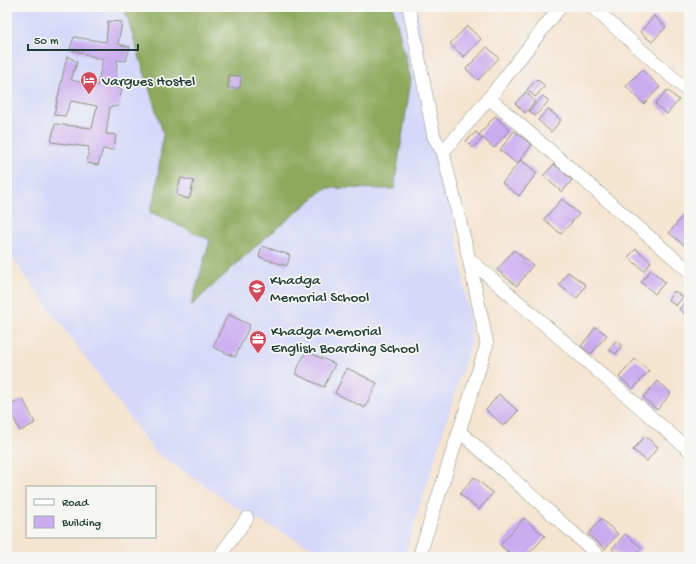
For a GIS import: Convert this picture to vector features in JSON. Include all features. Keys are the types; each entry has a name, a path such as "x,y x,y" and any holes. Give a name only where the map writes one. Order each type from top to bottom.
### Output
{"street":[{"path":"409,7 434,137 443,152 469,259 487,344 419,557"},
{"path":"443,152 489,98 560,7"},
{"path":"592,7 689,92"},
{"path":"489,98 689,271"},
{"path":"469,259 689,450"},
{"path":"459,431 600,557"},
{"path":"219,557 247,518"}],"shaded area":[{"name":"Khadga Memorial School","path":"7,7 417,7 462,267 472,339 404,557 330,557 246,514 154,451 7,251"}],"green space":[{"path":"124,7 393,7 411,80 394,189 326,188 259,243 191,306 210,240 150,212 156,193 163,133"}],"building":[{"path":"654,16 666,27 652,42 640,32"},
{"name":"Vargues Hostel","path":"108,21 122,22 118,44 130,47 126,61 117,60 115,87 122,89 118,106 110,107 106,134 116,135 114,150 103,149 98,165 87,163 89,147 51,142 55,124 92,128 97,106 71,101 65,116 54,115 67,56 77,62 71,80 97,86 103,60 70,49 74,37 106,42"},
{"path":"467,26 481,39 464,57 450,44"},
{"path":"487,47 499,58 478,80 466,69"},
{"path":"642,70 660,87 644,104 626,86"},
{"path":"229,75 241,76 240,88 228,88"},
{"path":"537,79 545,86 535,97 527,90"},
{"path":"667,90 679,100 667,114 655,104"},
{"path":"526,92 535,102 525,113 515,103"},
{"path":"543,96 549,101 535,116 529,111"},
{"path":"548,109 561,120 551,132 538,120"},
{"path":"495,116 510,130 494,148 479,135"},
{"path":"514,131 532,145 517,164 500,150"},
{"path":"476,132 482,139 473,148 466,141"},
{"path":"521,160 537,173 519,196 502,183"},
{"path":"554,164 572,180 562,192 543,176"},
{"path":"181,178 194,181 189,199 176,195"},
{"path":"562,199 579,214 561,234 544,219"},
{"path":"685,213 689,217 689,249 669,233"},
{"path":"262,246 290,255 287,266 259,257"},
{"path":"636,249 651,262 644,271 628,257"},
{"path":"514,250 533,265 517,286 497,270"},
{"path":"651,270 665,282 655,294 641,282"},
{"path":"568,272 586,285 577,298 559,285"},
{"path":"674,291 683,297 676,306 668,300"},
{"path":"689,298 689,317 679,309"},
{"path":"228,314 250,325 235,357 213,347"},
{"path":"596,327 607,335 591,354 581,346"},
{"path":"615,341 622,345 616,354 609,350"},
{"path":"306,351 335,364 324,387 295,374"},
{"path":"635,359 649,371 633,389 619,377"},
{"path":"347,368 377,383 365,408 335,393"},
{"path":"658,381 671,393 657,410 643,397"},
{"path":"499,394 518,411 504,426 486,410"},
{"path":"23,399 35,423 20,431 8,406"},
{"path":"645,436 658,447 647,461 633,450"},
{"path":"474,477 493,493 479,510 460,494"},
{"path":"524,518 545,536 526,557 514,557 500,545"},
{"path":"601,519 618,534 605,549 588,534"},
{"path":"625,534 642,548 634,557 621,557 612,549"}],"place":[{"name":"Vargues Hostel","path":"89,95"},
{"name":"Khadga Memorial School","path":"257,303"},
{"name":"Khadga Memorial English Boarding School","path":"258,354"}]}
